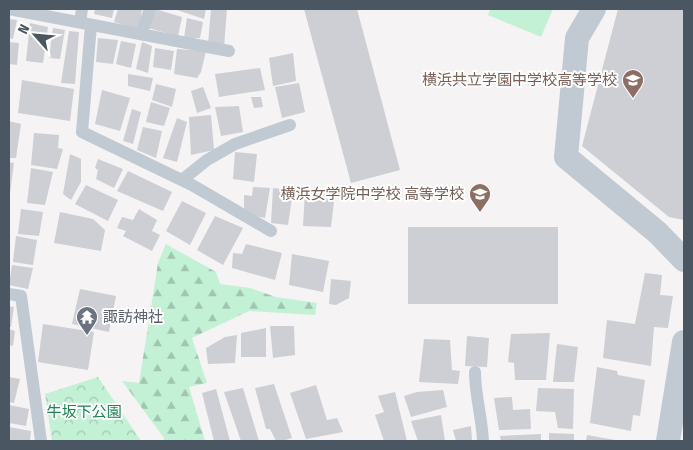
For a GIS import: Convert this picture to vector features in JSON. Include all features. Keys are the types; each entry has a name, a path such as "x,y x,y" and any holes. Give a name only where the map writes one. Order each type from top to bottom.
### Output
{"street":[{"path":"594,9 577,38 566,157 658,233 684,260"},
{"path":"668,441 684,342"}],"lane":[{"path":"9,9 229,51"},
{"path":"82,9 85,23 82,132 192,185 271,232"},
{"path":"142,34 150,9"},
{"path":"182,180 208,160 236,144 290,125"},
{"path":"9,294 21,296 41,441"},
{"path":"475,372 483,441"}],"green space":[{"path":"490,9 553,9 541,37 488,15"},
{"path":"166,244 216,272 220,284 250,288 276,297 317,303 315,315 249,311 192,338 207,383 189,387 205,441 164,441 164,438 122,381 139,383 158,263"},
{"name":"牛坂下公園","path":"98,377 141,441 52,441 45,394"}],"building":[{"path":"95,9 114,9 112,18 94,14"},
{"path":"118,9 142,9 139,29 114,22"},
{"path":"155,9 182,17 178,36 148,28"},
{"path":"176,9 206,9 204,19"},
{"path":"211,9 227,9 224,47 208,44"},
{"path":"304,9 357,9 400,170 351,183"},
{"name":"横浜共立学園中学校高等学校","path":"618,9 684,9 684,220 669,217 582,146"},
{"path":"187,18 203,22 200,38 184,38"},
{"path":"9,19 17,20 13,39 9,38"},
{"path":"30,23 48,27 43,63 26,61"},
{"path":"53,28 65,30 60,59 49,58"},
{"path":"69,31 79,32 75,84 61,83"},
{"path":"98,38 118,40 113,64 96,62"},
{"path":"121,41 136,44 131,68 116,64"},
{"path":"9,42 19,43 17,65 9,64"},
{"path":"142,42 152,46 148,73 136,69"},
{"path":"155,48 174,51 171,70 153,67"},
{"path":"177,49 206,51 201,72 197,78 174,74"},
{"path":"293,53 296,81 273,86 269,58"},
{"path":"260,68 265,90 219,97 215,74"},
{"path":"128,74 153,78 150,91 128,86"},
{"path":"22,80 74,89 70,121 18,113"},
{"path":"299,83 305,112 282,118 275,87"},
{"path":"156,84 176,89 172,107 152,100"},
{"path":"203,87 211,108 197,113 191,91"},
{"path":"102,90 130,98 120,131 95,124"},
{"path":"251,97 261,97 263,107 254,108"},
{"path":"151,102 170,108 164,126 146,122"},
{"path":"239,106 243,132 221,136 215,107"},
{"path":"132,109 141,112 133,144 123,141"},
{"path":"211,115 214,150 191,155 189,117"},
{"path":"177,118 187,122 177,162 163,158"},
{"path":"9,121 21,124 16,158 9,158"},
{"path":"143,127 162,131 156,158 137,150"},
{"path":"34,133 59,135 58,148 63,149 57,169 31,165"},
{"path":"235,152 257,154 254,182 233,179"},
{"path":"70,154 81,159 81,182 71,200 63,194"},
{"path":"98,159 123,169 114,188 96,179 98,170 95,168"},
{"path":"9,162 14,163 10,194 9,194"},
{"path":"31,168 53,172 45,205 27,203"},
{"path":"128,171 172,192 163,211 117,191"},
{"path":"86,185 118,200 108,221 75,204"},
{"path":"253,187 270,188 265,218 250,215 244,209 244,195 252,196"},
{"path":"273,188 293,190 288,225 271,223"},
{"path":"305,192 335,193 331,227 303,226"},
{"path":"182,201 206,213 190,245 166,231"},
{"path":"21,209 43,212 39,236 18,234"},
{"path":"139,209 157,220 152,231 160,235 152,251 123,236 126,231 117,228 122,217 133,220"},
{"path":"60,212 93,219 105,230 101,251 54,243"},
{"path":"215,216 243,228 223,265 197,250"},
{"path":"408,227 558,227 558,304 408,304"},
{"path":"16,236 37,240 33,265 13,262"},
{"path":"246,244 282,253 275,280 232,268 233,253 242,254"},
{"path":"292,254 329,261 323,292 289,285"},
{"path":"12,265 33,268 28,289 9,285"},
{"path":"645,273 662,275 660,295 673,296 668,328 654,327 651,366 603,358 607,320 635,324"},
{"path":"331,279 351,281 349,298 336,305 329,304"},
{"path":"80,289 116,296 109,332 72,324"},
{"path":"9,306 14,307 11,327 9,327"},
{"path":"43,324 94,332 88,370 38,362"},
{"path":"270,326 294,326 295,355 273,358"},
{"path":"266,328 266,357 241,357 241,333"},
{"path":"9,329 15,331 13,346 9,345"},
{"path":"550,333 546,380 515,380 514,363 508,362 511,334"},
{"path":"237,335 235,363 208,364 206,348 225,337"},
{"path":"467,336 489,338 487,367 465,366"},
{"path":"424,339 450,340 452,370 460,371 458,384 419,382"},
{"path":"557,344 578,347 574,382 553,382"},
{"path":"597,367 617,371 618,375 645,380 640,416 633,415 631,431 590,423"},
{"path":"9,377 20,379 14,403 9,402"},
{"path":"274,384 292,438 282,441 276,441 270,429 266,429 255,388"},
{"path":"316,385 327,420 337,418 343,432 306,439 290,393"},
{"path":"243,388 259,441 241,441 224,392"},
{"path":"538,388 574,389 573,429 558,428 555,412 536,411"},
{"path":"216,389 230,441 214,441 202,393"},
{"path":"443,390 447,407 411,417 404,396 417,392"},
{"path":"395,392 407,441 384,441 375,415 384,412 378,396"},
{"path":"512,397 513,410 530,409 531,429 499,430 494,398"},
{"path":"9,405 29,409 26,426 9,423"},
{"path":"441,415 445,441 418,441 411,421"},
{"path":"471,426 472,441 456,441 453,430"},
{"path":"9,427 31,431 30,441 9,441"},
{"path":"549,433 574,434 574,441 549,441"},
{"path":"541,434 541,441 501,441 500,436"},
{"path":"587,435 615,440 615,441 586,441"}],"place":[{"name":"横浜共立学園中学校高等学校","path":"633,99"},
{"name":"横浜女学院中学校 高等学校","path":"480,213"},
{"name":"諏訪神社","path":"87,336"}]}
